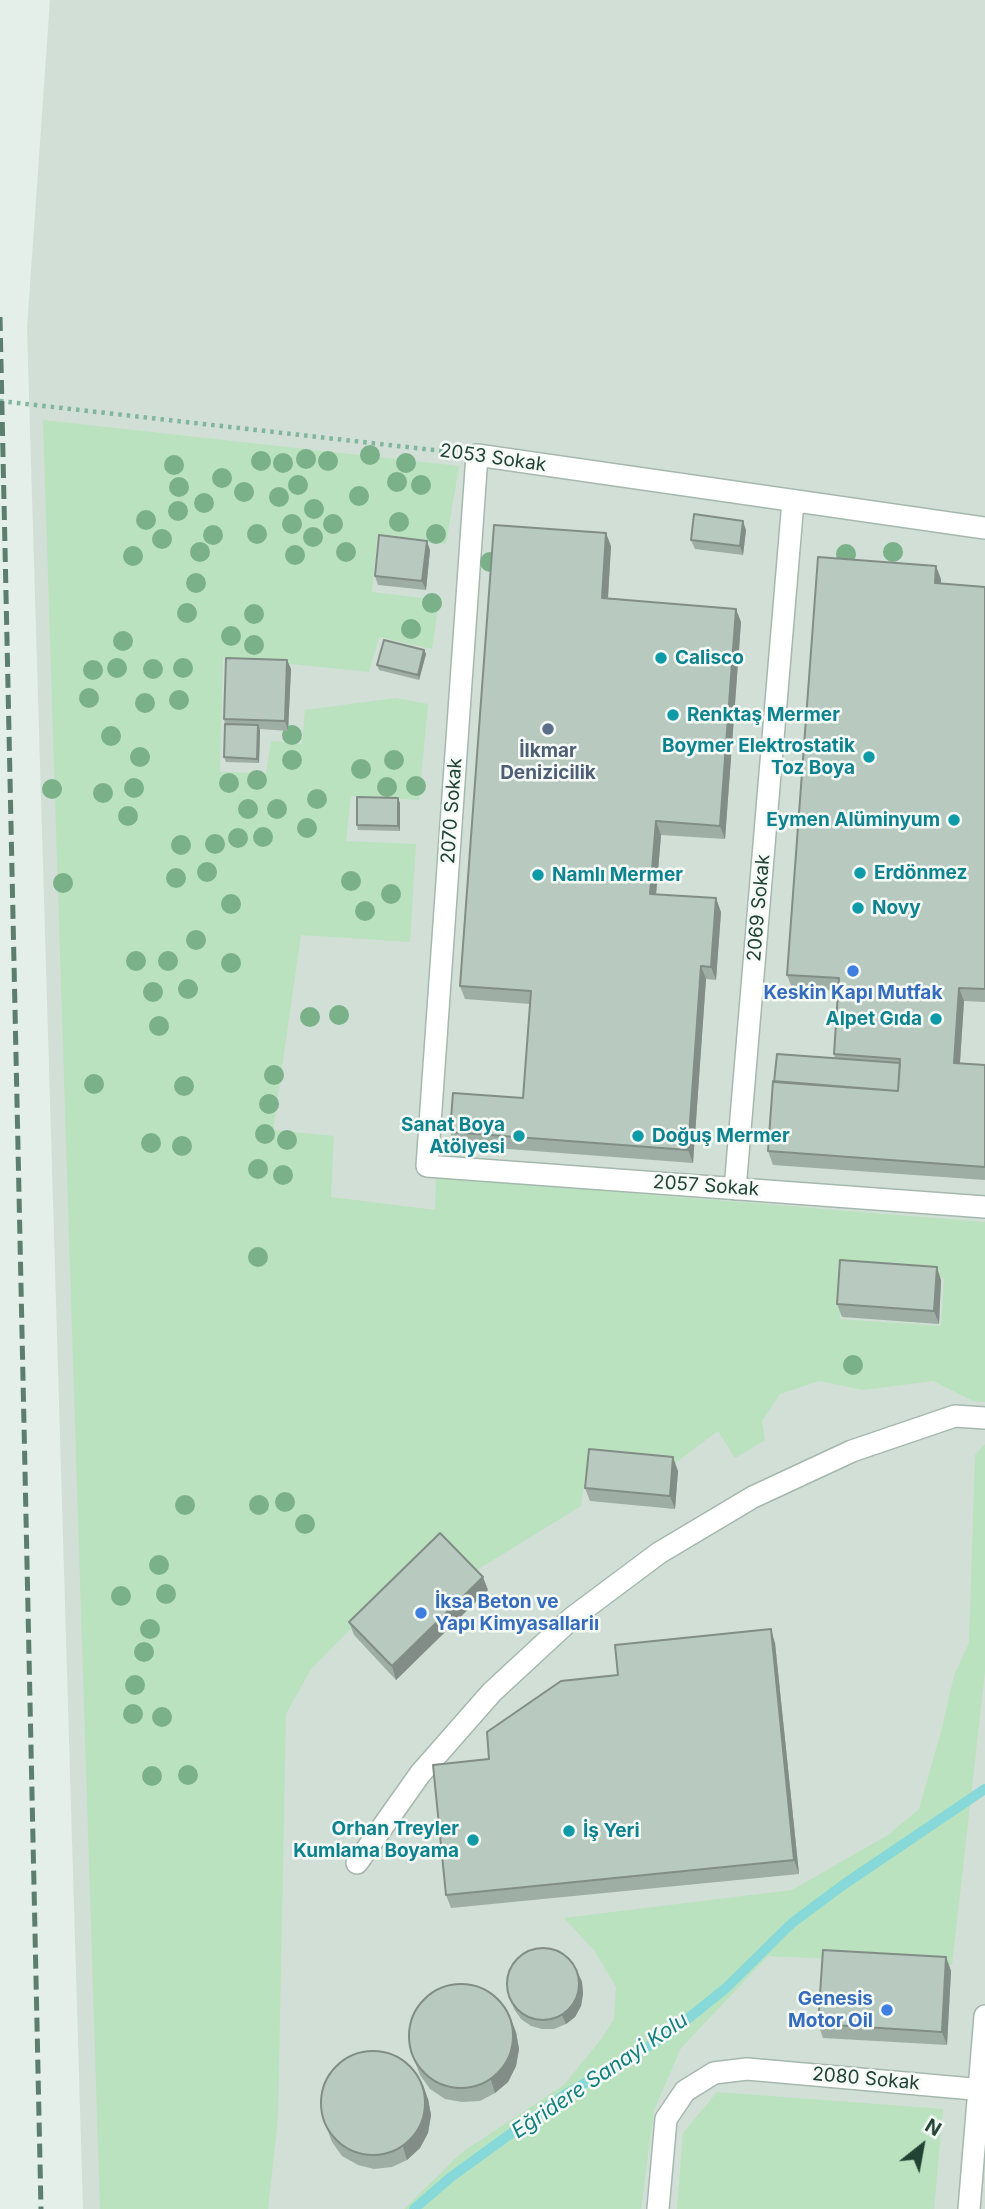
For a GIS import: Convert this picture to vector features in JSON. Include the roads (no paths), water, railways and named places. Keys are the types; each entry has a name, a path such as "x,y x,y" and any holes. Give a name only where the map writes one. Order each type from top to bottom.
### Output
{"street":[{"name":"2053 Sokak","path":"477,455 985,528"},
{"name":"2070 Sokak","path":"427,1166 477,455"},
{"name":"2069 Sokak","path":"735,1189 793,501"},
{"name":"2057 Sokak","path":"427,1166 985,1207"},
{"path":"357,1863 420,1774 492,1692 572,1618 659,1553 753,1497 852,1451 956,1416 985,1418"},
{"path":"970,2209 982,2090 985,2016"},
{"name":"2080 Sokak","path":"658,2209 666,2119 685,2091 714,2073 747,2069 982,2090"}],"waterway":[{"name":"Eğridere Sanayi Kolu","path":"414,2209 451,2177 564,2095 665,2037 726,1988 792,1923 843,1885 985,1789"}],"railway":[{"path":"0,317 41,2209"}],"place":[{"name":"Calisco","path":"661,658"},
{"name":"Renktaş Mermer","path":"673,715"},
{"name":"İlkmar Denizicilik","path":"548,729"},
{"name":"Boymer Elektrostatik Toz Boya","path":"869,757"},
{"name":"Eymen Alüminyum","path":"954,820"},
{"name":"Erdönmez","path":"860,873"},
{"name":"Namlı Mermer","path":"538,875"},
{"name":"Novy","path":"858,908"},
{"name":"Keskin Kapı Mutfak","path":"853,971"},
{"name":"Alpet Gıda","path":"936,1019"},
{"name":"Sanat Boya Atölyesi","path":"519,1136"},
{"name":"Doğuş Mermer","path":"638,1136"},
{"name":"İksa Beton ve Yapı Kimyasallariı","path":"421,1613"},
{"name":"İş Yeri","path":"569,1831"},
{"name":"Orhan Treyler Kumlama Boyama","path":"473,1840"},
{"name":"Genesis Motor Oil","path":"887,2010"}]}
